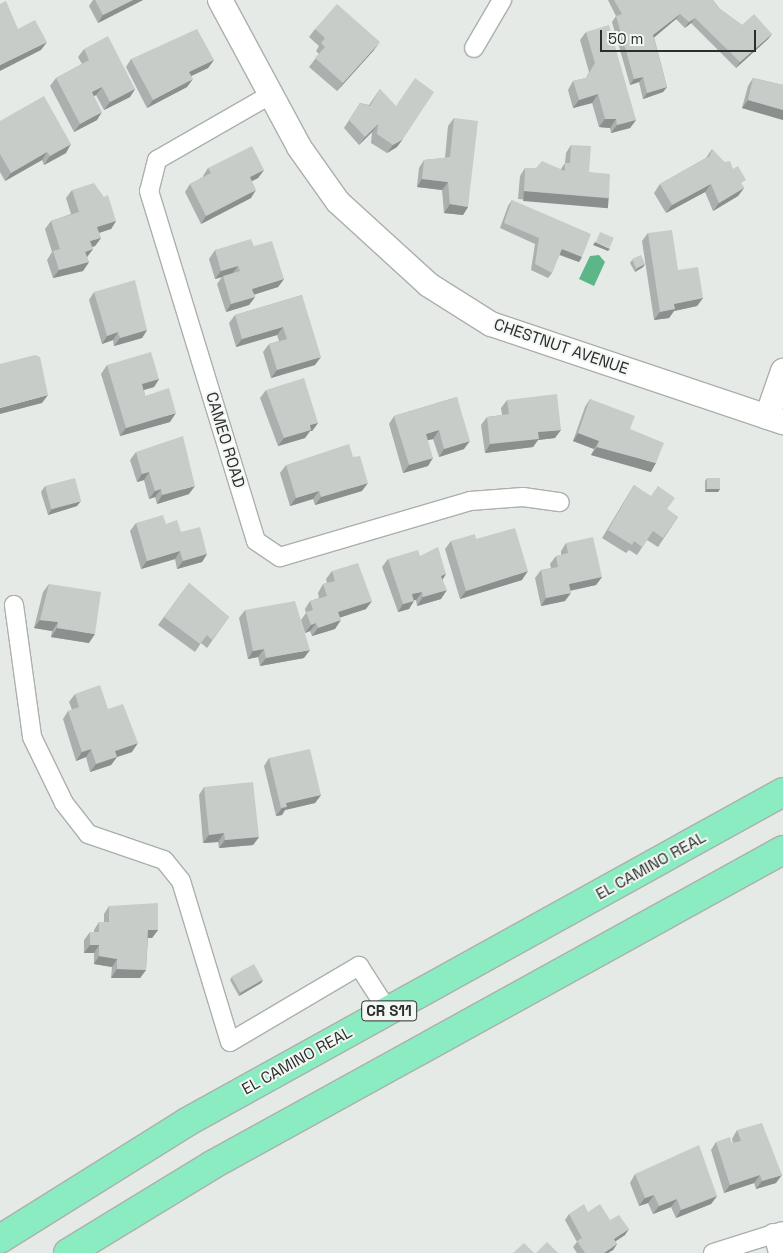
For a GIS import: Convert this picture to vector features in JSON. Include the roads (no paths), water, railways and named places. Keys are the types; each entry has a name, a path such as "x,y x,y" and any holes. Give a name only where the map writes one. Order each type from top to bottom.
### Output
{"main road":[{"name":"CHESTNUT AVENUE","path":"220,0 299,147 338,202 429,284 491,324 775,419"},
{"path":"775,419 783,371"},
{"name":"EL CAMINO REAL","path":"0,1239 187,1122 783,792"},
{"path":"68,1253 212,1165 783,850"}],"street":[{"path":"474,48 502,0"},
{"name":"CAMEO ROAD","path":"270,95 157,160 149,191 256,541 280,557 470,501 522,497 560,502"},
{"path":"14,605 32,737 64,804 88,834 164,860 180,881 230,1042 359,966 388,1011"},
{"path":"713,1253 778,1232 778,1253"}]}
